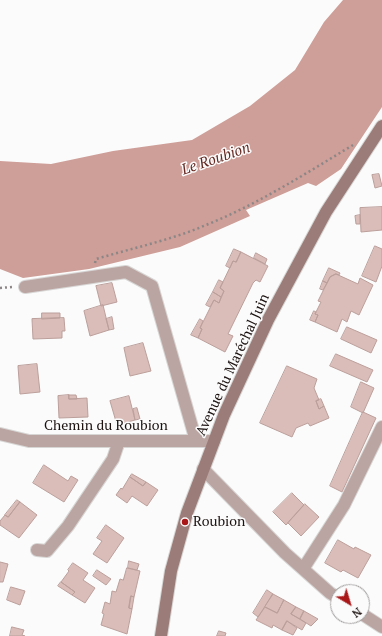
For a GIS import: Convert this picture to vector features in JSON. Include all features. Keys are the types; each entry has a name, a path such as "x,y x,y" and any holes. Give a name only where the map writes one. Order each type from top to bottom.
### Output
{"main road":[{"name":"Avenue du Maréchal Juin","path":"161,636 171,571 187,513 224,414 268,320 300,259 326,212 382,126"}],"street":[{"path":"25,287 126,272 152,286 196,441"},
{"path":"303,569 344,505 382,427"},
{"name":"Chemin du Roubion","path":"0,434 29,441 214,441"},
{"path":"37,550 47,551 68,526 113,459 120,441"},
{"path":"203,469 285,553 330,593"},
{"path":"370,619 382,627"}],"path":[{"path":"92,277 96,259 171,238 206,225 248,206 320,166 356,143"}],"water":[{"name":"Le Roubion","path":"343,0 382,0 382,107 341,169 316,186 308,183 246,210 250,216 180,247 89,269 23,278 0,269 0,161 51,164 113,151 192,140 250,106 295,70 324,22"}],"building":[{"path":"379,174 382,186 375,188 372,175"},
{"path":"382,207 382,230 361,232 360,208"},
{"path":"360,215 360,224 356,224 355,216"},
{"path":"375,246 382,249 382,266 376,282 362,276"},
{"path":"234,249 241,252 236,262 233,261 230,268 226,266"},
{"path":"241,252 268,266 260,282 256,280 253,283 228,334 233,336 225,352 198,338 202,329 200,328 214,300 219,303 224,291 220,288 233,261 236,262"},
{"path":"256,253 267,259 265,264 254,258"},
{"path":"329,268 340,273 339,275 336,274 330,277 327,283 323,281"},
{"path":"336,274 358,284 360,278 373,285 359,315 351,311 347,322 342,319 337,332 315,322 318,315 315,314 321,302 318,301 330,277"},
{"path":"219,280 223,282 220,288 224,291 221,297 213,292"},
{"path":"323,281 327,283 323,290 320,289"},
{"path":"112,283 117,302 101,306 96,286"},
{"path":"213,292 221,297 219,303 214,300 210,307 206,305"},
{"path":"103,305 109,330 90,336 84,311"},
{"path":"314,311 316,312 315,314 318,315 315,322 310,320"},
{"path":"42,313 60,313 60,318 42,319"},
{"path":"112,317 114,329 109,330 106,319"},
{"path":"64,318 65,331 62,331 62,338 33,339 32,319"},
{"path":"200,319 203,321 200,328 202,329 198,338 191,335"},
{"path":"347,327 377,340 371,353 341,339"},
{"path":"143,343 151,371 130,376 124,348"},
{"path":"336,354 373,370 367,382 330,366"},
{"path":"37,364 40,392 20,394 18,366"},
{"path":"287,366 317,379 314,388 319,400 316,401 319,409 324,406 329,418 310,426 308,423 296,428 292,437 260,423"},
{"path":"361,382 374,388 363,413 351,407"},
{"path":"69,395 76,395 77,399 69,399"},
{"path":"69,395 69,399 87,398 88,417 59,418 58,396"},
{"path":"129,396 135,420 117,425 110,401"},
{"path":"321,399 324,406 319,409 316,401"},
{"path":"137,408 140,419 135,420 133,409"},
{"path":"363,412 376,418 342,492 330,486"},
{"path":"44,465 68,481 71,476 78,480 64,502 33,483"},
{"path":"132,474 146,482 143,486 130,477"},
{"path":"130,477 143,486 146,482 158,490 147,506 132,496 127,503 116,495"},
{"path":"292,493 304,505 286,525 273,512"},
{"path":"17,500 20,502 8,517 5,515"},
{"path":"20,502 37,515 19,538 0,525 0,521 5,515 8,517"},
{"path":"305,504 319,517 301,536 288,523"},
{"path":"106,525 124,538 107,563 93,554 102,541 97,538"},
{"path":"338,540 354,549 355,547 371,555 358,578 343,570 341,572 325,563"},
{"path":"129,561 139,564 137,570 128,568"},
{"path":"0,562 8,564 3,582 0,582"},
{"path":"73,563 88,573 83,580 95,588 85,603 72,595 75,592 61,582"},
{"path":"127,568 140,571 134,597 131,596 129,608 132,609 127,634 101,625 105,602 110,604 112,591 116,592 120,579 123,580"},
{"path":"97,570 111,579 106,585 93,576"},
{"path":"61,582 75,592 72,595 58,586"},
{"path":"11,587 25,591 20,605 7,600"},
{"path":"267,590 273,594 258,617 253,613"},
{"path":"273,594 284,600 277,613 265,607"},
{"path":"131,596 134,597 132,609 129,608"},
{"path":"284,600 296,607 291,614 306,623 302,630 287,621 282,630 273,625 272,628 256,620 265,607 277,613"},
{"path":"296,607 304,611 300,619 291,614"},
{"path":"304,611 318,619 311,626 300,619"},
{"path":"287,621 297,628 293,635 282,630"},
{"path":"12,627 24,630 22,635 25,636 10,636"},
{"path":"219,631 226,633 225,636 217,636"}],"place":[{"name":"Roubion","path":"185,522"}]}
